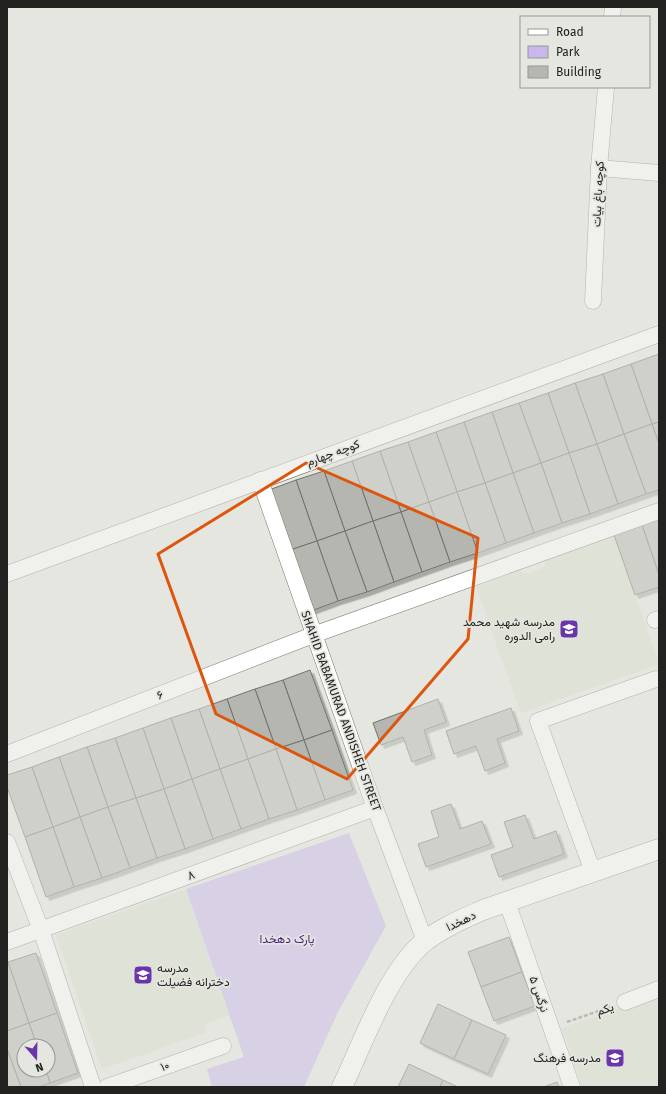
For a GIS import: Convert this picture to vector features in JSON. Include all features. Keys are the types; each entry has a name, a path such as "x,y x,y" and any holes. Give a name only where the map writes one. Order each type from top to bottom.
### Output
{"street":[{"name":"کوچه باغ بیات","path":"593,301 606,88"},
{"path":"600,168 659,173"},
{"name":"کوچه چهارم","path":"7,574 659,334"},
{"name":"SHAHID BABAMURAD ANDISHEH STREET","path":"260,480 313,635 375,808 425,941"},
{"name":"۶","path":"7,754 313,635 659,511"},
{"path":"593,872 538,721 656,679"},
{"name":"۸","path":"7,942 375,808"},
{"path":"7,842 41,930 93,1087"},
{"name":"دهخدا","path":"342,1087 389,988 403,965 425,941 456,923 507,902 659,849"},
{"name":"نرگس ۵","path":"507,902 572,1087"},
{"name":"یکم","path":"625,1002 659,990"},
{"name":"۱۰","path":"107,1087 223,1046"}],"path":[{"name":"یکم","path":"550,1028 625,1002"}],"highlighted area":[{"path":"306,463 478,538 468,639 347,779 216,714 158,554"}],"shaded area":[{"name":"مدرسه شهید محمد رامی الدوره","path":"614,535 659,664 521,713 475,584 518,569 525,574 543,568 547,559"},
{"name":"مدرسه دخترانه فضيلت","path":"186,889 229,1015 207,1023 204,1033 102,1069 56,935"},
{"name":"مدرسه فرهنگ","path":"659,995 659,1087 582,1087 562,1028"}],"green space":[{"name":"پارک دهخدا","path":"349,833 386,926 338,1012 304,1087 212,1087 207,1069 244,1057 186,889"}],"building":[{"path":"659,354 659,422 652,424 631,364"},
{"path":"631,364 652,424 624,434 603,374"},
{"path":"603,374 624,434 597,444 575,383"},
{"path":"575,383 597,444 569,453 548,393"},
{"path":"548,393 569,453 541,463 519,403"},
{"path":"519,403 541,463 513,473 492,412"},
{"path":"492,412 513,473 485,483 464,422"},
{"path":"464,422 485,483 457,492 436,432"},
{"path":"659,422 659,444 652,424"},
{"path":"652,424 659,444 659,490 646,494 624,434"},
{"path":"436,432 457,492 429,502 408,442"},
{"path":"624,434 646,494 618,504 597,444"},
{"path":"408,442 429,502 401,512 380,451"},
{"path":"597,444 618,504 590,514 569,453"},
{"path":"380,451 401,512 373,521 352,461"},
{"path":"569,453 590,514 562,523 541,463"},
{"path":"352,461 373,521 345,531 324,471"},
{"path":"541,463 562,523 534,533 513,473"},
{"path":"324,471 345,531 317,541 296,480"},
{"path":"513,473 534,533 506,543 485,483"},
{"path":"296,480 317,541 290,550 269,490"},
{"path":"485,483 506,543 478,553 457,492"},
{"path":"457,492 478,553 450,562 429,502"},
{"path":"429,502 450,562 422,572 401,512"},
{"path":"401,512 422,572 394,582 373,521"},
{"path":"659,519 659,575 642,525"},
{"path":"373,521 394,582 367,592 345,531"},
{"path":"642,525 659,575 659,587 635,595 614,535"},
{"path":"345,531 367,592 338,601 317,541"},
{"path":"317,541 338,601 311,611 290,550"},
{"path":"310,670 332,730 304,740 283,680"},
{"path":"283,680 304,740 276,749 255,689"},
{"path":"255,689 276,749 248,759 227,699"},
{"path":"227,699 248,759 220,769 199,709"},
{"path":"438,699 446,722 424,730 432,755 412,762 403,737 381,745 373,723"},
{"path":"511,708 519,731 497,739 505,763 485,771 476,746 454,754 446,731"},
{"path":"199,709 220,769 192,779 171,718"},
{"path":"171,718 192,779 164,789 143,728"},
{"path":"143,728 164,789 136,798 115,738"},
{"path":"332,730 353,790 325,800 304,740"},
{"path":"115,738 136,798 108,807 87,747"},
{"path":"304,740 325,800 297,810 276,749"},
{"path":"87,747 108,807 80,817 59,757"},
{"path":"276,749 297,810 269,819 248,759"},
{"path":"59,757 80,817 53,827 32,767"},
{"path":"248,759 269,819 241,829 220,769"},
{"path":"32,767 53,827 25,837 7,787 7,775"},
{"path":"220,769 241,829 213,839 192,779"},
{"path":"192,779 213,839 185,849 164,789"},
{"path":"164,789 185,849 157,858 136,798"},
{"path":"136,798 157,858 130,868 108,807"},
{"path":"451,804 460,829 482,821 491,844 426,867 418,844 439,837 431,811"},
{"path":"108,807 130,868 102,878 80,817"},
{"path":"525,815 534,839 556,831 564,854 499,877 491,855 513,847 504,822"},
{"path":"80,817 102,878 74,887 53,827"},
{"path":"53,827 74,887 46,897 25,837"},
{"path":"509,937 522,972 481,987 468,952"},
{"path":"36,953 57,1013 29,1023 8,962"},
{"path":"8,962 29,1023 7,1031 7,963"},
{"path":"522,972 535,1006 494,1021 481,987"},
{"path":"438,1004 472,1020 454,1059 420,1043"},
{"path":"57,1013 78,1073 50,1083 48,1078 56,1078 56,1038 34,1038 29,1023"},
{"path":"472,1020 506,1035 488,1074 454,1059"},
{"path":"29,1023 34,1038 16,1038 16,1073 7,1049 7,1031"},
{"path":"7,1049 16,1073 16,1078 18,1078 21,1087 7,1087"},
{"path":"409,1064 443,1080 440,1087 398,1087"},
{"path":"18,1078 48,1078 50,1083 39,1087 21,1087"},
{"path":"443,1080 458,1087 440,1087"},
{"path":"557,1082 559,1087 544,1087"}],"place":[{"name":"مدرسه شهید محمد رامی الدوره","path":"569,629"},
{"name":"مدرسه دخترانه فضيلت","path":"143,975"},
{"name":"مدرسه فرهنگ","path":"615,1058"}]}
